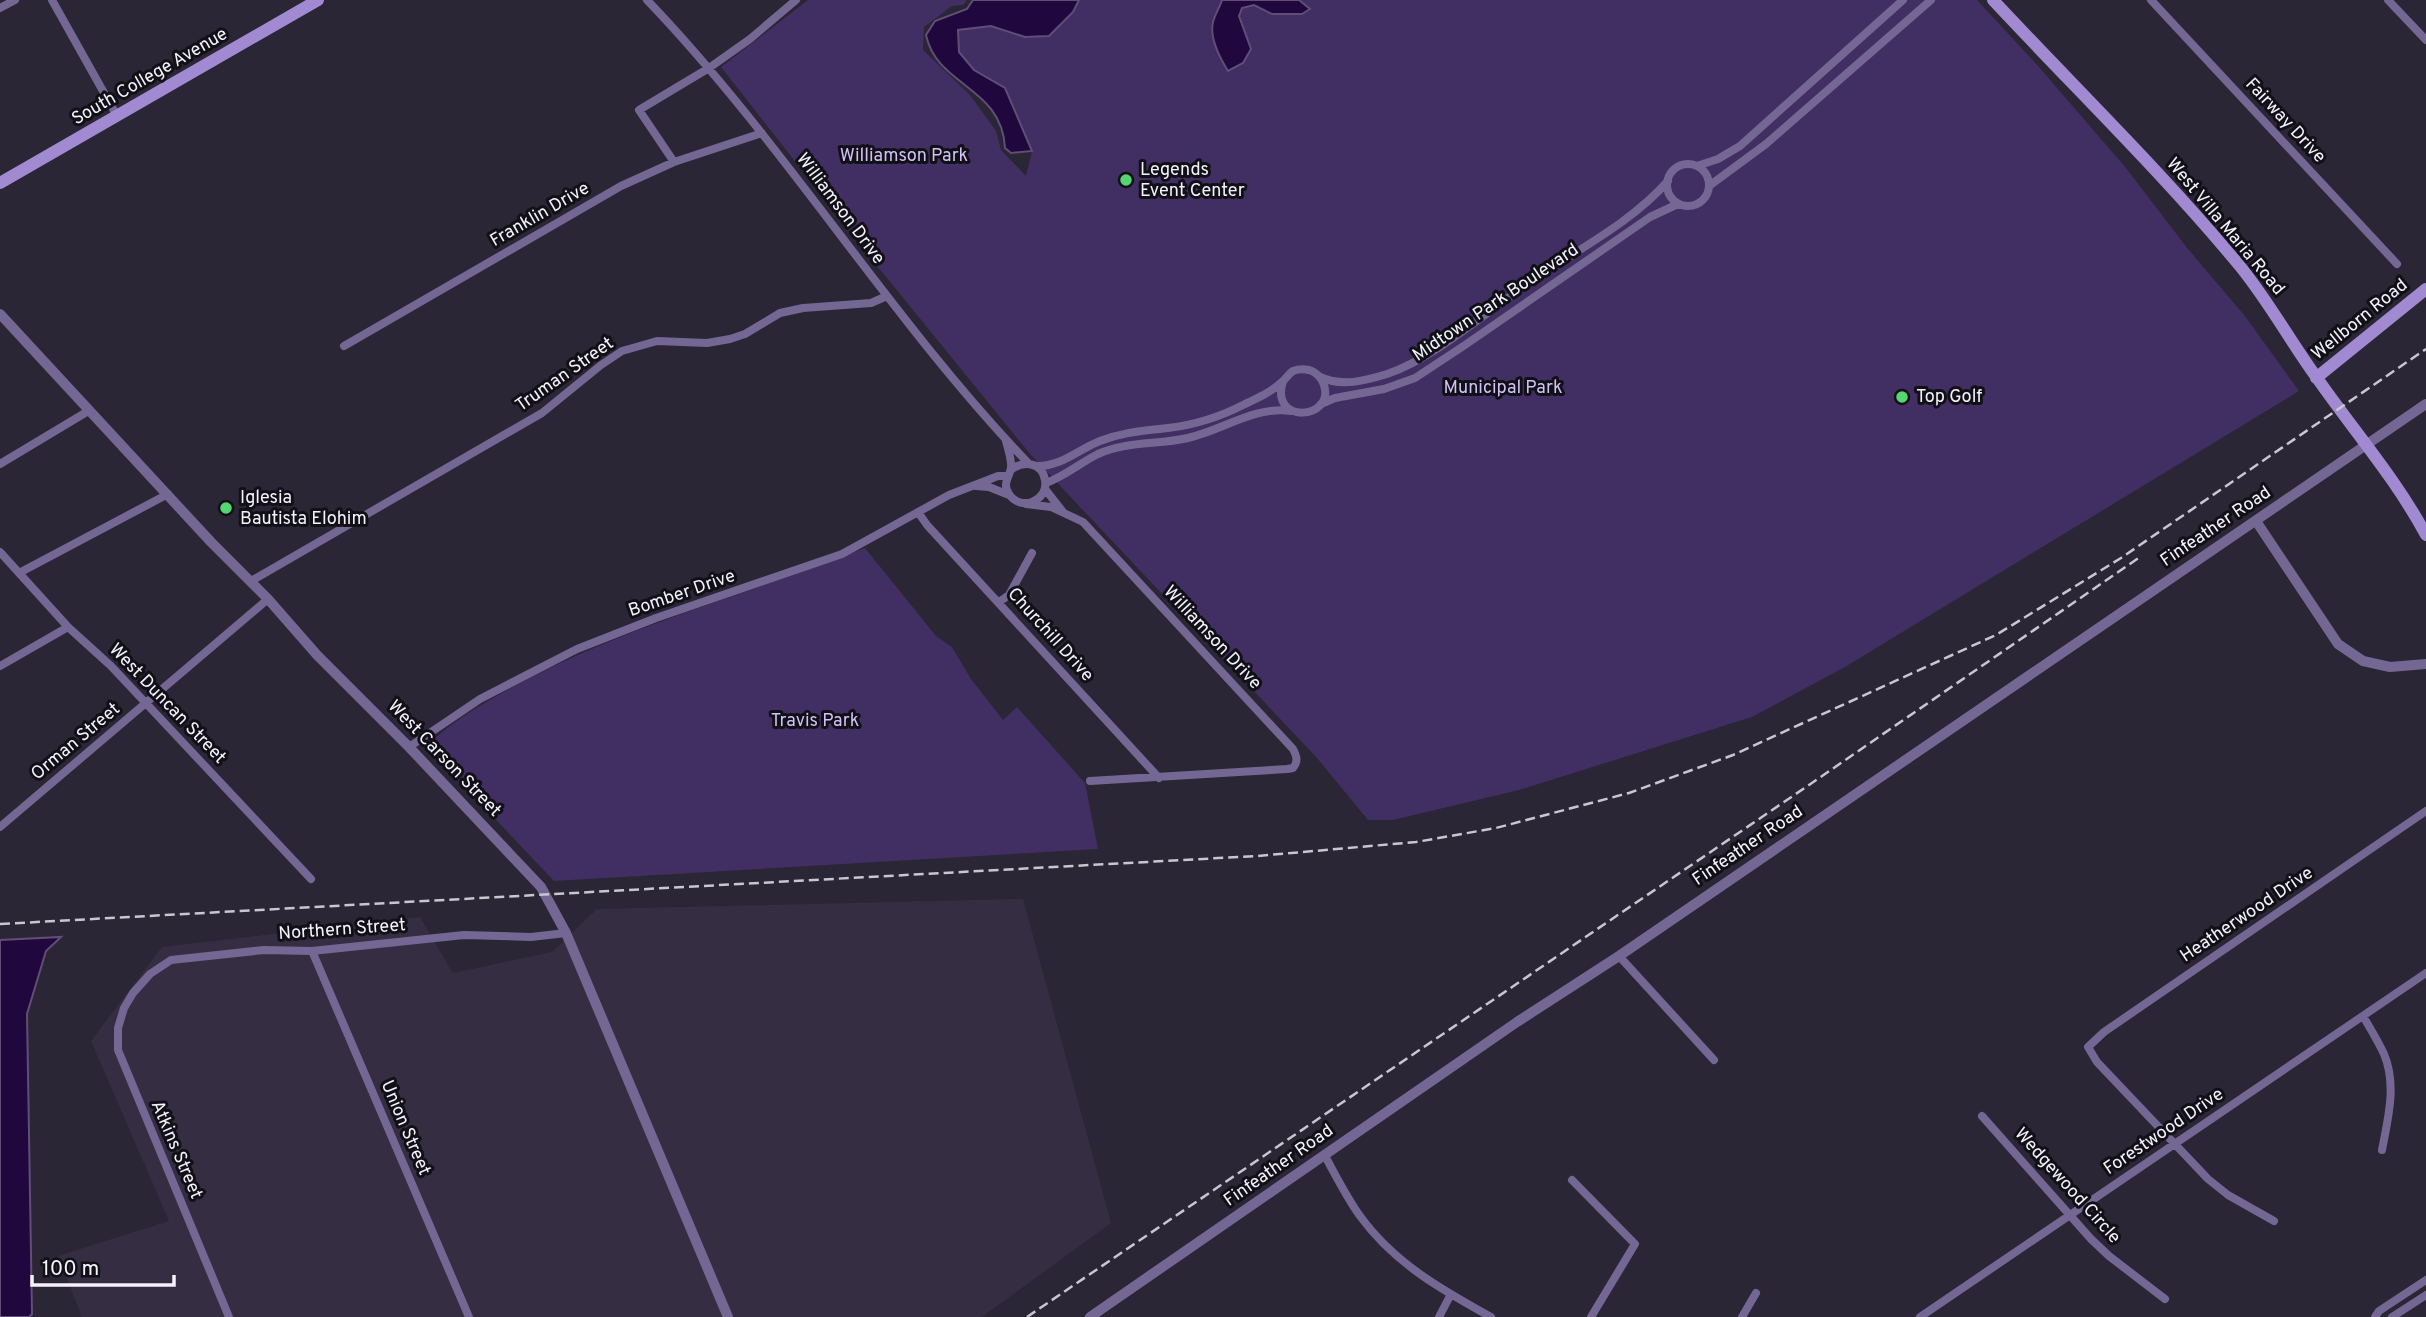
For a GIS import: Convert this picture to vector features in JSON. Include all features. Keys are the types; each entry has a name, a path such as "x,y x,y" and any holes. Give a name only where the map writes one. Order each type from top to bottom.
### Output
{"main road":[{"name":"South College Avenue","path":"0,183 318,0"},
{"name":"West Villa Maria Road","path":"1993,0 2155,170 2239,265 2316,377 2409,504 2426,535"},
{"name":"Wellborn Road","path":"2316,377 2426,289"}],"street":[{"path":"0,8 15,0"},
{"path":"51,0 117,116"},
{"name":"Williamson Drive","path":"647,0 709,68 887,296 1006,438 1032,465"},
{"path":"674,162 639,110 709,68 750,39 796,0"},
{"path":"1697,166 1718,159 1740,146 1903,0"},
{"path":"1709,186 1766,144 1931,0"},
{"name":"Fairway Drive","path":"2151,0 2397,264"},
{"path":"2388,0 2426,40"},
{"name":"Franklin Drive","path":"344,346 621,186 674,162 762,133"},
{"path":"1688,164 1697,166 1706,174 1709,186 1707,193 1699,204 1678,204 1669,194 1668,181 1676,168 1688,164"},
{"name":"Midtown Park Boulevard","path":"1320,377 1332,383 1346,383 1388,373 1424,356 1631,215 1668,181"},
{"name":"Midtown Park Boulevard","path":"1321,404 1335,398 1384,389 1415,377 1650,217 1678,204"},
{"name":"Truman Street","path":"251,582 260,574 542,413 622,351 657,341 707,343 730,340 780,313 803,308 872,303 887,296"},
{"name":"West Carson Street","path":"0,315 268,599 317,655 409,747 541,887 566,933 728,1317"},
{"path":"1006,438 1009,473 1006,482 1009,495 1013,500 1026,504 1038,500 1045,486 1099,454 1121,446 1191,438 1272,410 1309,413 1321,404 1325,390 1320,377 1314,372 1301,369 1294,371 1256,399 1209,418 1176,427 1128,431 1095,443 1059,463 1016,466 1009,473"},
{"path":"1283,381 1283,402 1294,412"},
{"name":"Finfeather Road","path":"1090,1317 1517,1022 1619,956 2426,404"},
{"path":"0,464 90,410"},
{"path":"1032,465 1044,476 1045,486"},
{"name":"Bomber Drive","path":"409,747 480,699 577,649 656,618 842,555 949,495 1009,473"},
{"path":"973,486 989,487 1009,495"},
{"name":"Williamson Drive","path":"1045,486 1063,512"},
{"path":"19,573 169,494"},
{"name":"Williamson Drive","path":"1026,504 1063,512 1083,522 1297,756 1293,768 1287,769 1159,778"},
{"name":"Churchill Drive","path":"918,512 1159,778"},
{"path":"2256,521 2338,645 2362,661 2390,667 2426,664"},
{"name":"West Duncan Street","path":"0,552 68,627 146,703 310,879"},
{"path":"999,603 1009,595 1032,553"},
{"name":"Orman Street","path":"0,827 268,599"},
{"path":"0,666 68,627"},
{"path":"1090,781 1159,778"},
{"name":"Heatherwood Drive","path":"2176,1144 2097,1062 2088,1047 2104,1032 2426,811"},
{"name":"Northern Street","path":"133,993 150,974 171,960 264,950 312,951 464,935 531,937 566,933"},
{"name":"Union Street","path":"312,951 469,1317"},
{"path":"1619,956 1714,1060"},
{"name":"Forestwood Drive","path":"1920,1317 2426,972"},
{"name":"Atkins Street","path":"133,993 124,1008 118,1028 118,1050 229,1317"},
{"path":"2363,1016 2384,1053 2390,1072 2391,1091 2382,1150"},
{"name":"Wedgewood Circle","path":"1982,1116 2109,1256 2165,1299"},
{"path":"2176,1144 2228,1195 2274,1221"},
{"path":"1325,1156 1376,1237 1419,1275 1491,1317"},
{"path":"1572,1180 1635,1244 1591,1317"},
{"path":"2375,1317 2379,1311 2423,1282 2426,1295 2392,1317"},
{"path":"1742,1317 1756,1293"},
{"path":"1439,1317 1451,1294"}],"shaded area":[{"path":"973,0 1079,0 1073,12 1049,36 1025,37 991,26 958,30 959,52 974,70 1005,88 1032,151 1011,153 1005,148 1001,127 993,112 982,99 943,66 932,52 926,35 935,21 967,9"},
{"path":"1222,0 1299,0 1310,9 1302,14 1272,14 1254,5 1242,8 1239,16 1251,49 1243,63 1228,71 1214,41 1212,28"},
{"path":"1023,899 1111,1223 982,1317 82,1317 58,1256 169,1221 91,1041 162,947 420,917 453,973 552,952 597,909"},
{"path":"61,937 46,951 27,1014 32,1314 29,1317 0,1317 0,940"}],"green space":[{"name":"Municipal Park","path":"808,0 967,0 963,5 952,6 924,27 923,50 970,95 996,131 1001,150 1026,176 1032,151 1005,89 974,70 959,51 958,30 991,26 1025,37 1073,12 1079,0 1977,0 2126,168 2188,249 2245,316 2299,391 1845,667 1752,717 1519,790 1393,820 1368,820 1317,758 1030,454 874,262 721,67"},
{"name":"Travis Park","path":"865,548 936,636 952,647 971,679 1003,720 1017,707 1085,783 1098,849 554,881 426,746 458,720 518,684 602,644"}],"railway":[{"path":"0,924 1257,856 1416,842 1496,828 1629,793 1733,755 1996,635 2121,558 2426,349"},
{"path":"1027,1317 2140,557"}],"place":[{"name":"Legends Event Center","path":"1126,180"},
{"name":"Top Golf","path":"1902,397"},
{"name":"Iglesia Bautista Elohim","path":"226,508"}],"park label":[{"name":"Williamson Park","path":"904,156"}]}
